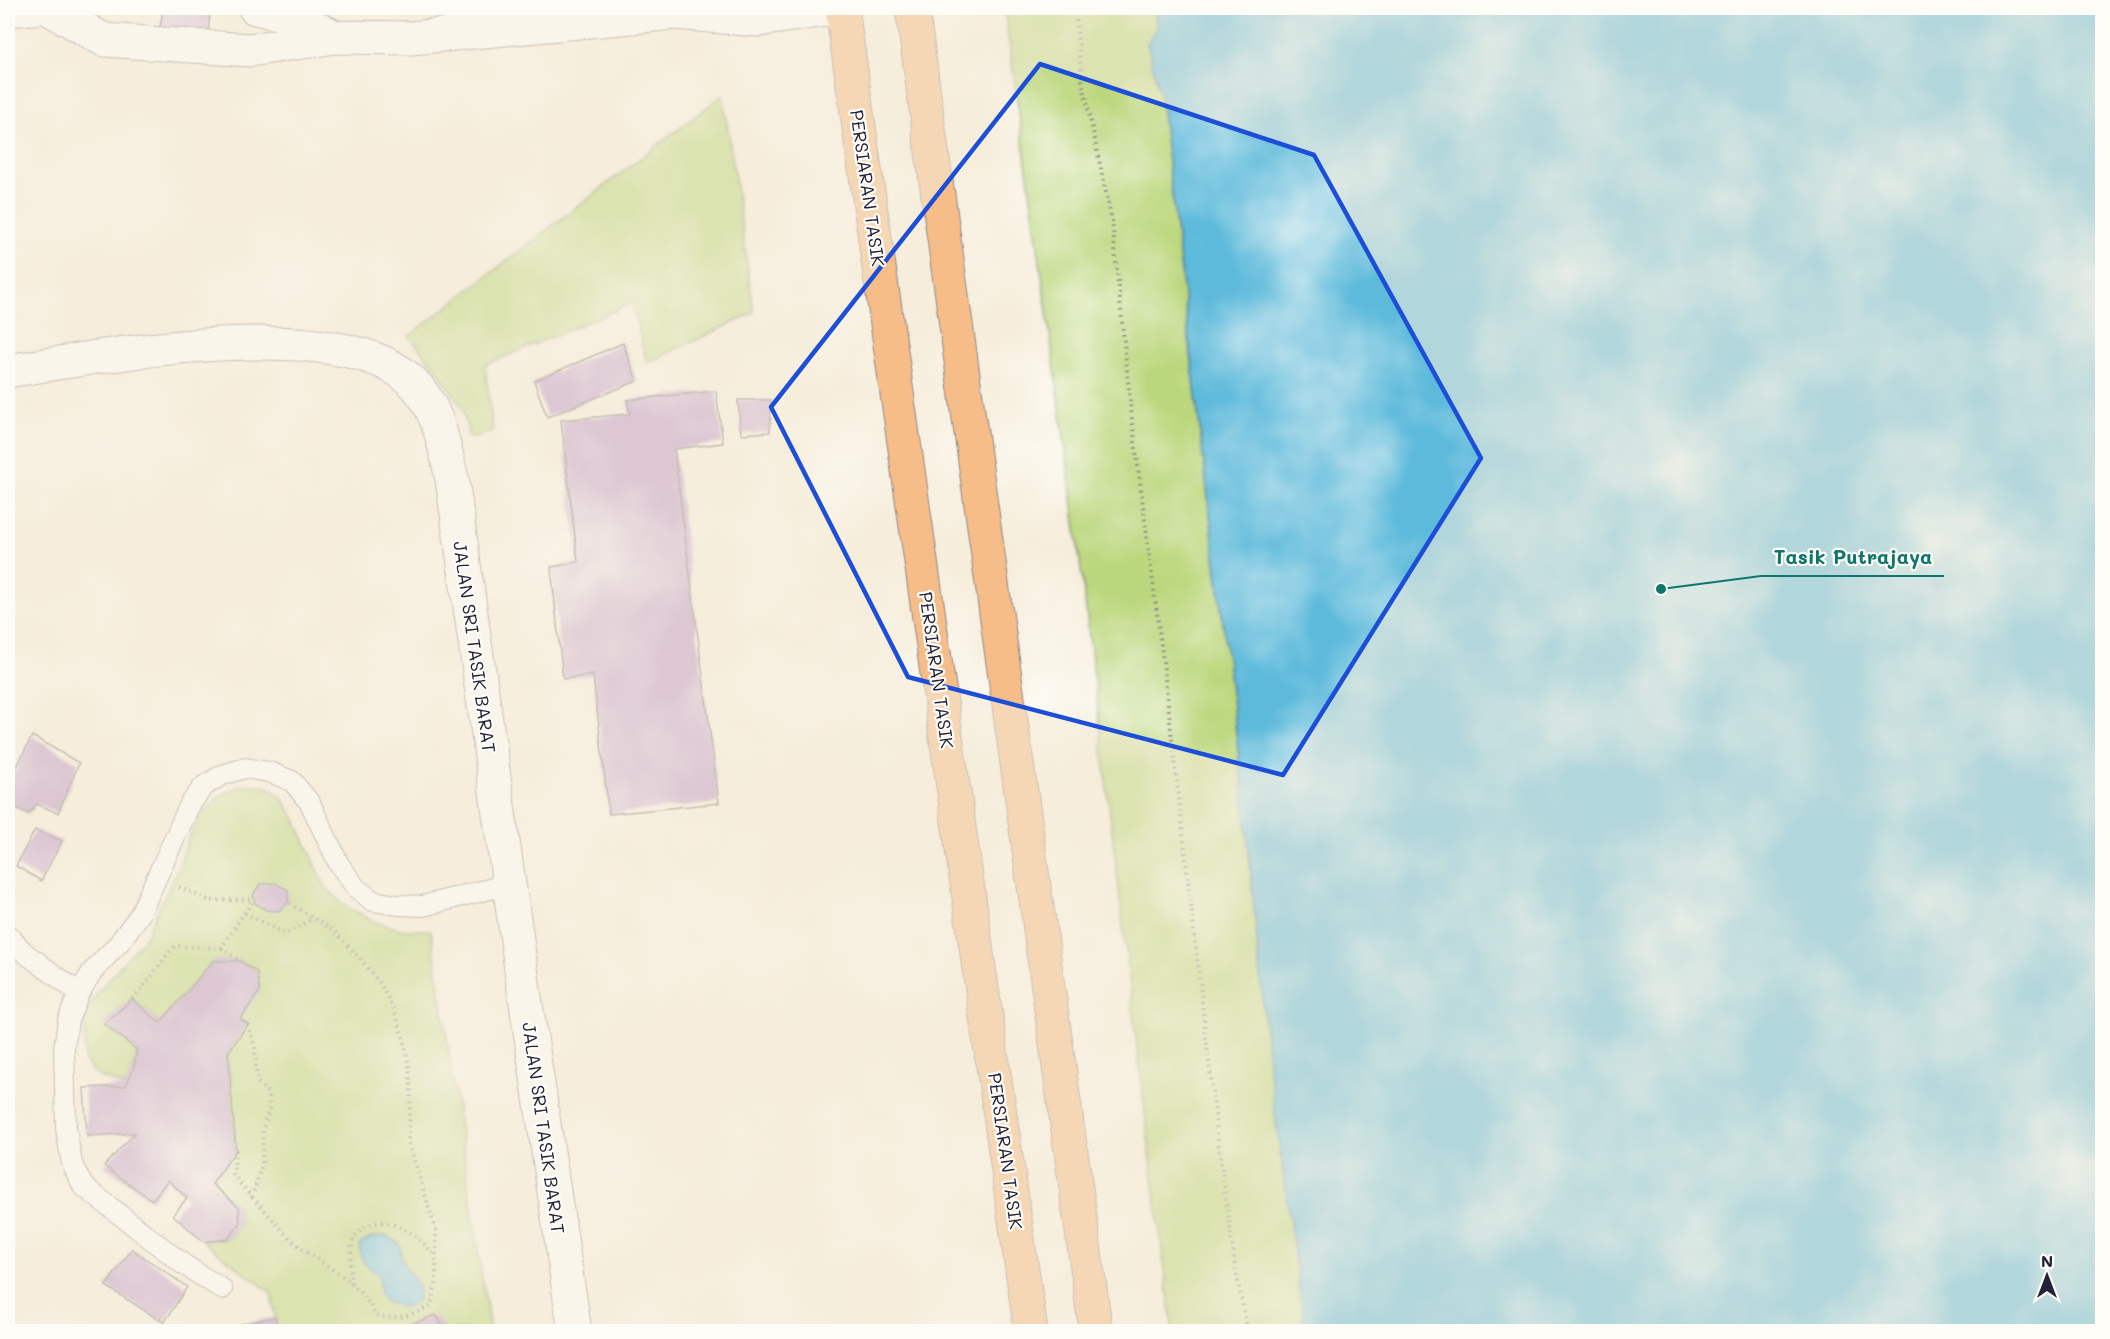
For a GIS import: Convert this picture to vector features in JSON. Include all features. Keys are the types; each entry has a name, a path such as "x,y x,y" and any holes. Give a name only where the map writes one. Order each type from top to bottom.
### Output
{"main road":[{"name":"PERSIARAN TASIK","path":"840,8 1032,1332"},
{"path":"912,8 1096,1332"}],"street":[{"path":"8,10 33,8"},
{"path":"48,8 104,40 250,50 335,37 411,38 681,10 759,20 840,8"},
{"path":"255,8 297,18 335,37"},
{"name":"JALAN SRI TASIK BARAT","path":"8,371 126,352 204,345 275,343 347,349 382,360 409,377 428,402 441,433 452,479 574,1332"}],"lane":[{"path":"222,1289 183,1264 82,1186 72,1164 66,1129 64,1048 68,1020 79,993 92,972 119,943 140,914 190,804 204,786 222,775 245,768 269,772 292,781 310,803 345,872 356,888 373,901 423,906 509,884"},
{"path":"8,935 25,953 79,993"}],"path":[{"path":"1075,8 1082,80 1112,221 1131,411 1164,669 1218,1141 1236,1271 1248,1332"},
{"path":"171,883 210,901 254,899 221,948"},
{"path":"236,1150 233,1175 303,1249 331,1267 351,1284 369,1302 375,1315 391,1319 410,1315 431,1306 436,1284 436,1230 408,1141 411,1092 404,1037 394,1009 380,984 359,957 335,932 288,902"},
{"path":"245,913 286,934 312,919"},
{"path":"132,999 146,985 152,973 175,946 221,948 240,961"},
{"path":"248,1024 255,1047 257,1082 269,1094 269,1109 263,1129 262,1165 252,1197"},
{"path":"351,1284 350,1253 356,1234 374,1222 389,1223 406,1230 419,1239 436,1257"}],"highlighted area":[{"path":"1040,64 1314,155 1481,458 1283,775 908,677 771,407"}],"green space":[{"path":"1004,8 1155,8 1156,28 1147,44 1160,94 1244,799 1269,1071 1305,1331 1173,1331 1072,496"},
{"path":"723,95 754,313 647,363 632,303 485,365 493,432 469,438 462,407 435,367 409,336"},
{"path":"264,785 281,796 295,818 326,888 346,906 373,921 404,930 431,930 490,1331 278,1331 271,1293 204,1242 228,1239 240,1224 239,1207 212,1184 236,1150 228,1053 247,1024 240,1019 257,972 240,961 213,961 160,1023 132,999 104,1024 137,1050 134,1067 126,1086 99,1077 84,1061 85,1017 97,993 145,937 178,869 189,837 202,814 217,798 239,786"}],"water":[{"path":"1155,8 2102,8 2102,1331 1305,1331 1269,1071 1244,799 1160,94 1147,44 1156,28"},
{"path":"386,1236 400,1244 405,1266 418,1284 418,1300 406,1308 385,1302 380,1295 378,1273 366,1265 360,1254 360,1244 373,1237"}],"building":[{"path":"163,8 210,12 208,33 160,29"},
{"path":"623,343 637,381 547,417 534,381"},
{"path":"716,391 723,443 674,449 719,803 609,814 593,675 563,679 551,567 578,562 561,420 630,414 627,400"},
{"path":"738,400 771,400 770,432 741,434"},
{"path":"32,736 79,763 58,813 37,804 28,814 8,803 8,785"},
{"path":"35,830 62,841 41,881 16,866"},
{"path":"275,883 288,890 288,902 279,911 266,910 255,903 253,895 260,884"},
{"path":"213,961 240,961 257,972 260,991 240,1019 248,1024 228,1053 236,1150 212,1184 239,1207 240,1224 228,1239 204,1242 173,1215 187,1198 168,1180 152,1200 104,1166 135,1133 87,1136 84,1088 126,1086 134,1067 137,1050 104,1024 132,999 160,1023"},
{"path":"132,1249 187,1287 164,1323 106,1286"},
{"path":"436,1315 446,1332 402,1332 400,1328"},
{"path":"275,1317 278,1332 242,1332 240,1324"}],"place":[{"name":"Tasik Putrajaya","path":"1661,589"}]}
